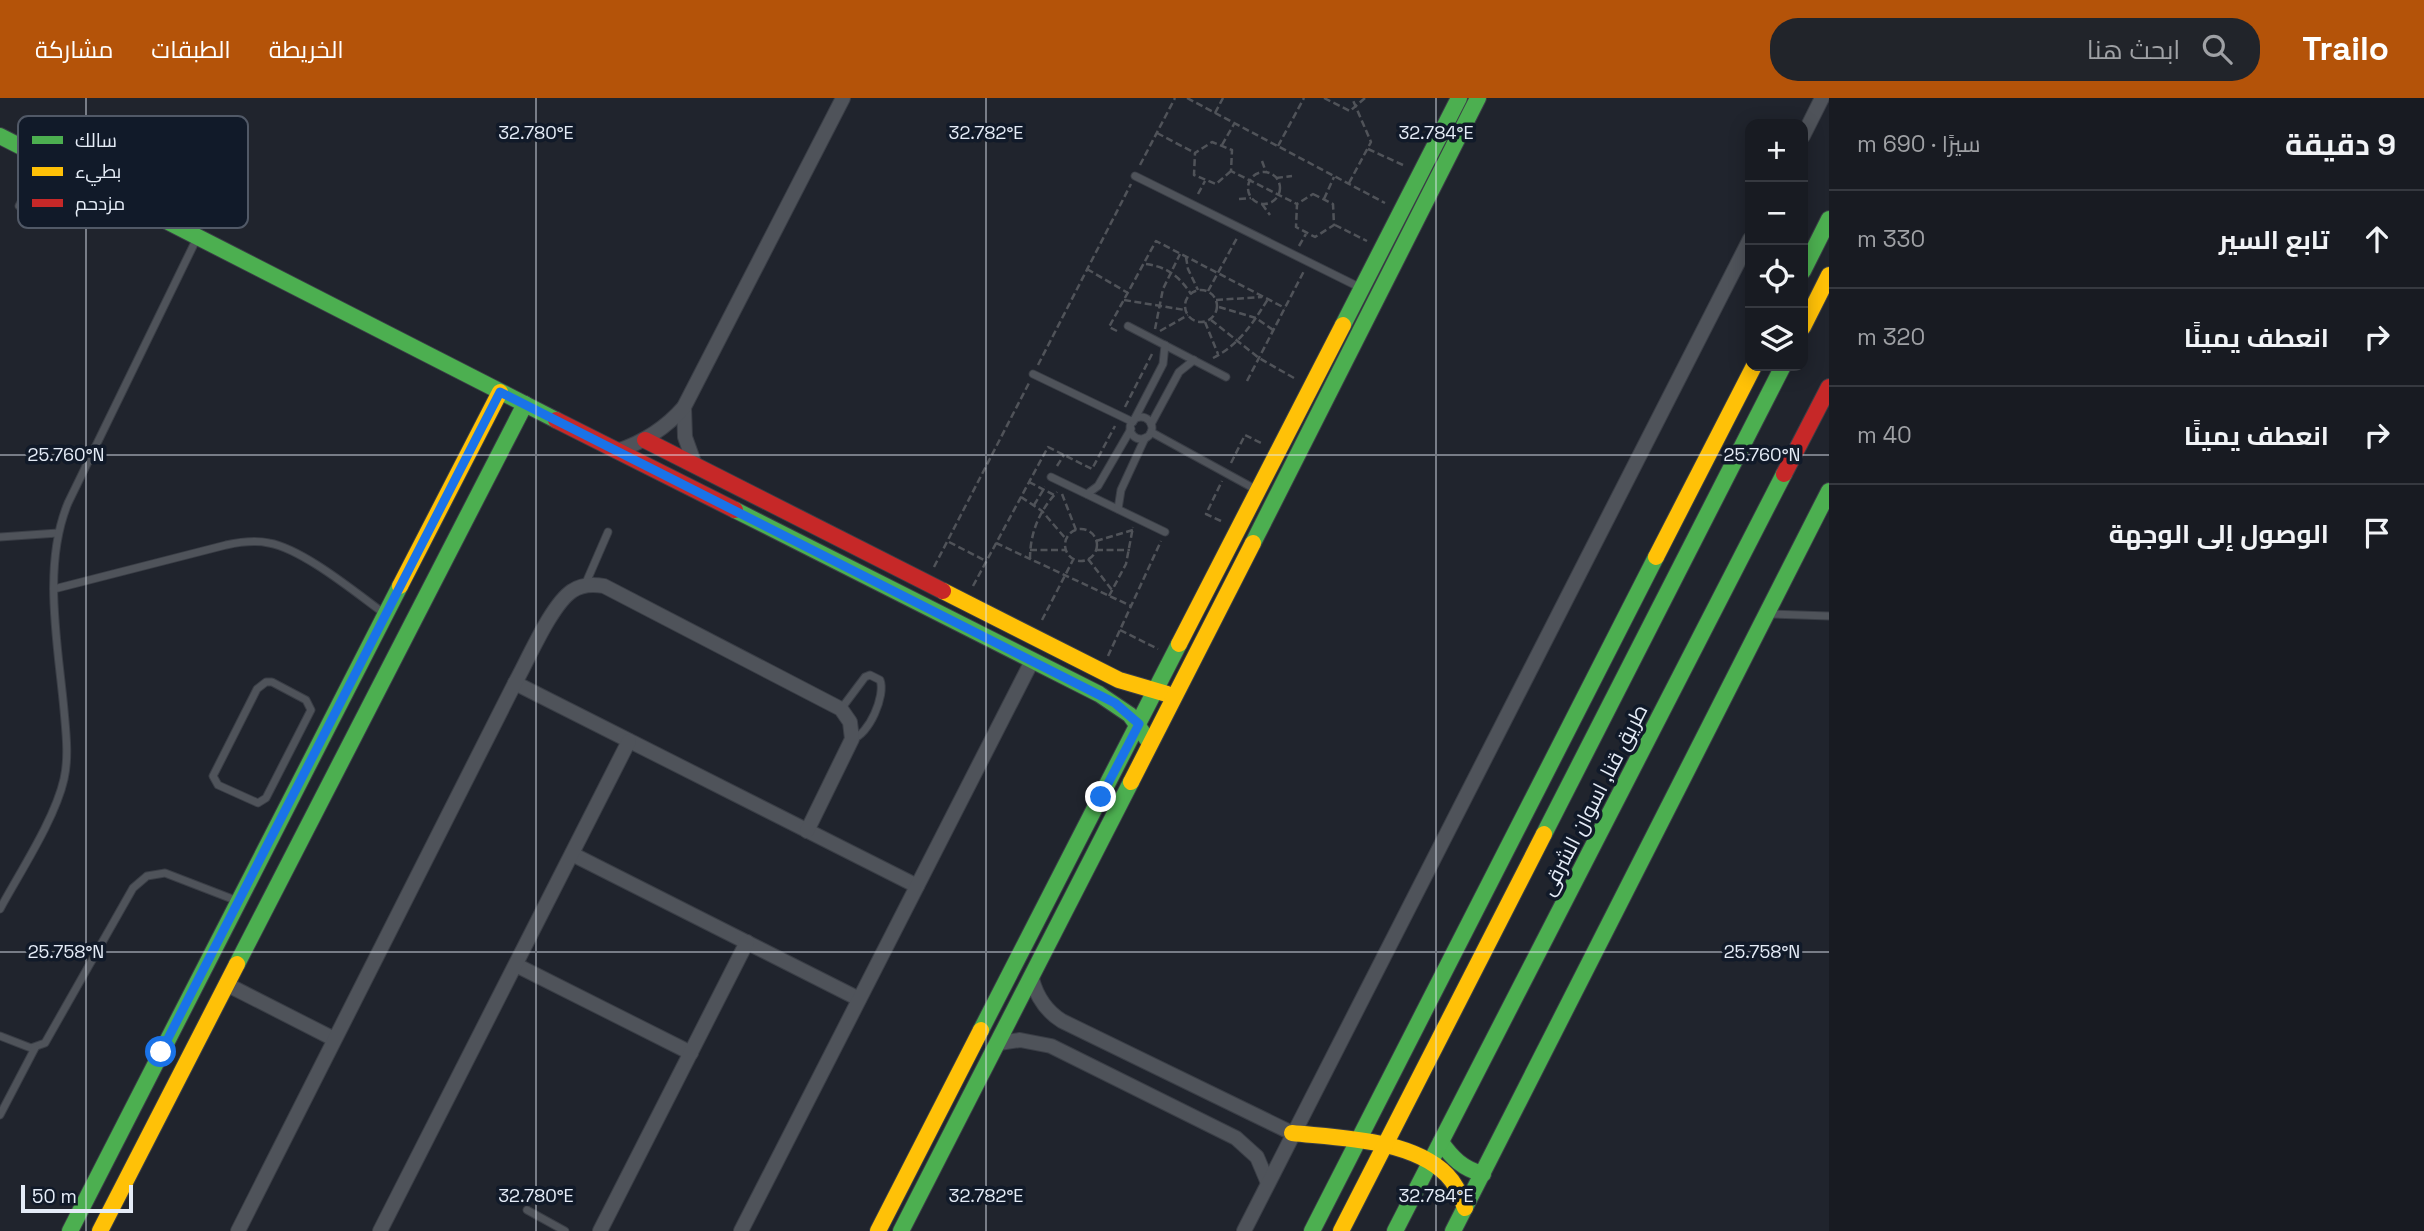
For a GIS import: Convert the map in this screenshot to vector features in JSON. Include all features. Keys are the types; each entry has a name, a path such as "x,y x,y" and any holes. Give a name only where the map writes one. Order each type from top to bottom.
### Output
{"street":[{"path":"617,451 645,440 666,426 684,407 843,98"},
{"path":"878,1231 1459,98"},
{"path":"901,1231 1032,979 1478,98"},
{"path":"1808,126 1822,98"},
{"path":"0,136 18,145"},
{"path":"1808,261 1829,219"},
{"path":"179,228 1107,698 1139,724 1150,743"},
{"path":"1244,1231 1747,245"},
{"path":"1808,317 1829,275"},
{"path":"1312,1231 1751,371"},
{"path":"1341,1231 1780,371"},
{"name":"طريق قنا, اسوان الشرقى","path":"1395,1231 1829,387"},
{"path":"70,1231 500,392"},
{"path":"100,1231 525,404"},
{"path":"684,407 685,437 695,465"},
{"path":"645,440 1130,685 1176,694"},
{"path":"1453,1231 1829,491"},
{"path":"238,1231 515,684 558,606 574,589 594,585 612,590 841,709 850,722 852,739 807,831"},
{"path":"741,1231 1032,661"},
{"path":"515,684 917,886"},
{"path":"380,1231 629,741"},
{"path":"572,854 859,999"},
{"path":"600,1231 747,942"},
{"path":"516,965 691,1053"},
{"path":"1032,979 1039,1000 1062,1021 1292,1133 1384,1146 1430,1161 1451,1179 1465,1208"},
{"path":"226,984 334,1039"},
{"path":"999,1042 1020,1040 1051,1046 1236,1138 1256,1157 1268,1183"},
{"path":"1441,1142 1456,1162 1464,1168 1483,1174"},
{"path":"105,1163 129,1175"}],"lane":[{"path":"1135,176 1362,289"},
{"path":"0,909 50,817 64,779 66,738 54,589 58,533 68,503 197,237"},
{"path":"1128,326 1226,377"},
{"path":"1087,494 1098,486 1132,424 1163,364 1166,345"},
{"path":"1118,509 1121,490 1179,372 1198,362"},
{"path":"1033,374 1132,424"},
{"path":"1132,424 1144,418 1149,432 1258,491"},
{"path":"1132,424 1134,436 1149,432"},
{"path":"1051,477 1165,532"},
{"path":"0,537 58,533"},
{"path":"585,585 608,533"},
{"path":"54,589 226,545 255,541 298,553 386,614"},
{"path":"1766,614 1829,616"},
{"path":"841,709 865,677 876,676 880,680 882,691 868,728 864,734 852,739"},
{"path":"266,682 272,682 306,700 309,705 309,715 288,755 266,798 258,803 218,785 215,781 215,770 257,689 266,682"},
{"path":"288,755 308,766"},
{"path":"0,1115 36,1048 48,1039 139,881 156,873 164,873 239,902"},
{"path":"0,1036 36,1048"},
{"path":"527,1210 565,1231"}],"path":[{"path":"926,582 1175,98"},
{"path":"1187,98 1402,212"},
{"path":"1215,113 1223,98"},
{"path":"1278,146 1304,98"},
{"path":"1324,98 1350,111 1365,98"},
{"path":"1334,98 1335,103"},
{"path":"1349,184 1371,142 1352,98"},
{"path":"1222,145 1234,123"},
{"path":"1156,132 1195,153"},
{"path":"1212,142 1222,145 1231,150 1231,171 1216,184 1205,181 1194,175 1195,153 1212,142"},
{"path":"1368,149 1406,166"},
{"path":"1262,161 1266,172"},
{"path":"1231,171 1297,204"},
{"path":"1251,198 1248,186 1250,180 1259,172 1266,172 1276,178 1292,176"},
{"path":"1324,199 1335,176"},
{"path":"1262,204 1274,200 1278,195 1280,189 1276,178"},
{"path":"1192,205 1205,181"},
{"path":"1297,204 1313,194 1333,204 1334,225"},
{"path":"1239,199 1251,198 1262,204 1270,215"},
{"path":"1297,204 1296,227 1306,233 1315,237 1334,225"},
{"path":"1334,225 1382,249"},
{"path":"1208,291 1242,229"},
{"path":"1123,334 1110,327 1156,241 1285,308"},
{"path":"1153,339 1157,307 1180,254"},
{"path":"1186,257 1188,269 1198,290"},
{"path":"1247,381 1308,262"},
{"path":"1144,264 1158,266 1170,272 1182,281 1191,294"},
{"path":"1087,269 1128,293"},
{"path":"1198,290 1208,291 1216,300 1217,312 1211,320 1205,322 1192,320 1185,310 1187,298 1198,290"},
{"path":"1216,300 1262,297"},
{"path":"1198,362 1218,355 1237,341 1268,299"},
{"path":"1124,300 1185,310"},
{"path":"1218,307 1256,318 1273,330"},
{"path":"1211,320 1259,358 1300,381"},
{"path":"1205,322 1218,355"},
{"path":"1029,482 1054,495"},
{"path":"1030,559 1032,537 1042,511 1060,489 1076,530"},
{"path":"1021,497 1042,511 1066,539"},
{"path":"1109,596 1123,571 1130,550 1132,517"},
{"path":"1076,530 1086,530 1094,536 1096,550 1088,559 1073,560 1065,550 1066,539 1076,530"},
{"path":"1096,541 1133,530"},
{"path":"1101,671 1165,532"},
{"path":"948,541 986,561"},
{"path":"996,543 1131,606"},
{"path":"1030,550 1065,550"},
{"path":"1096,550 1130,550"},
{"path":"1088,559 1113,590"},
{"path":"1034,636 1073,560"}],"traffic: fast":[{"path":"1343,325 1459,98"},
{"path":"1253,543 1478,98"},
{"path":"0,136 18,145"},
{"path":"1808,261 1829,219"},
{"path":"180,228 556,420"},
{"path":"1544,834 1780,371"},
{"path":"237,964 525,404"},
{"path":"1395,1231 1784,474"},
{"path":"1453,1231 1829,491"},
{"path":"735,510 1099,694 1130,715 1150,743"},
{"path":"1312,1231 1656,557"},
{"path":"70,1231 400,586"},
{"path":"981,1030 1179,644"},
{"path":"901,1231 1131,782"},
{"path":"1441,1142 1459,1162 1483,1174"}],"traffic: slow":[{"path":"1808,317 1829,275"},
{"path":"1179,644 1343,325"},
{"path":"1656,557 1751,371"},
{"path":"400,586 500,392"},
{"path":"1131,782 1253,543"},
{"path":"943,591 1119,680 1167,694"},
{"path":"1341,1231 1544,834"},
{"path":"100,1231 237,964"},
{"path":"878,1231 981,1030"},
{"path":"1292,1133 1374,1142 1415,1154 1447,1175 1458,1190 1465,1208"}],"traffic: jam":[{"path":"1784,474 1829,387"},
{"path":"556,420 735,510"},
{"path":"645,440 943,591"}],"route":[{"path":"161,1052 500,392 1115,703 1139,724 1101,797"}]}
